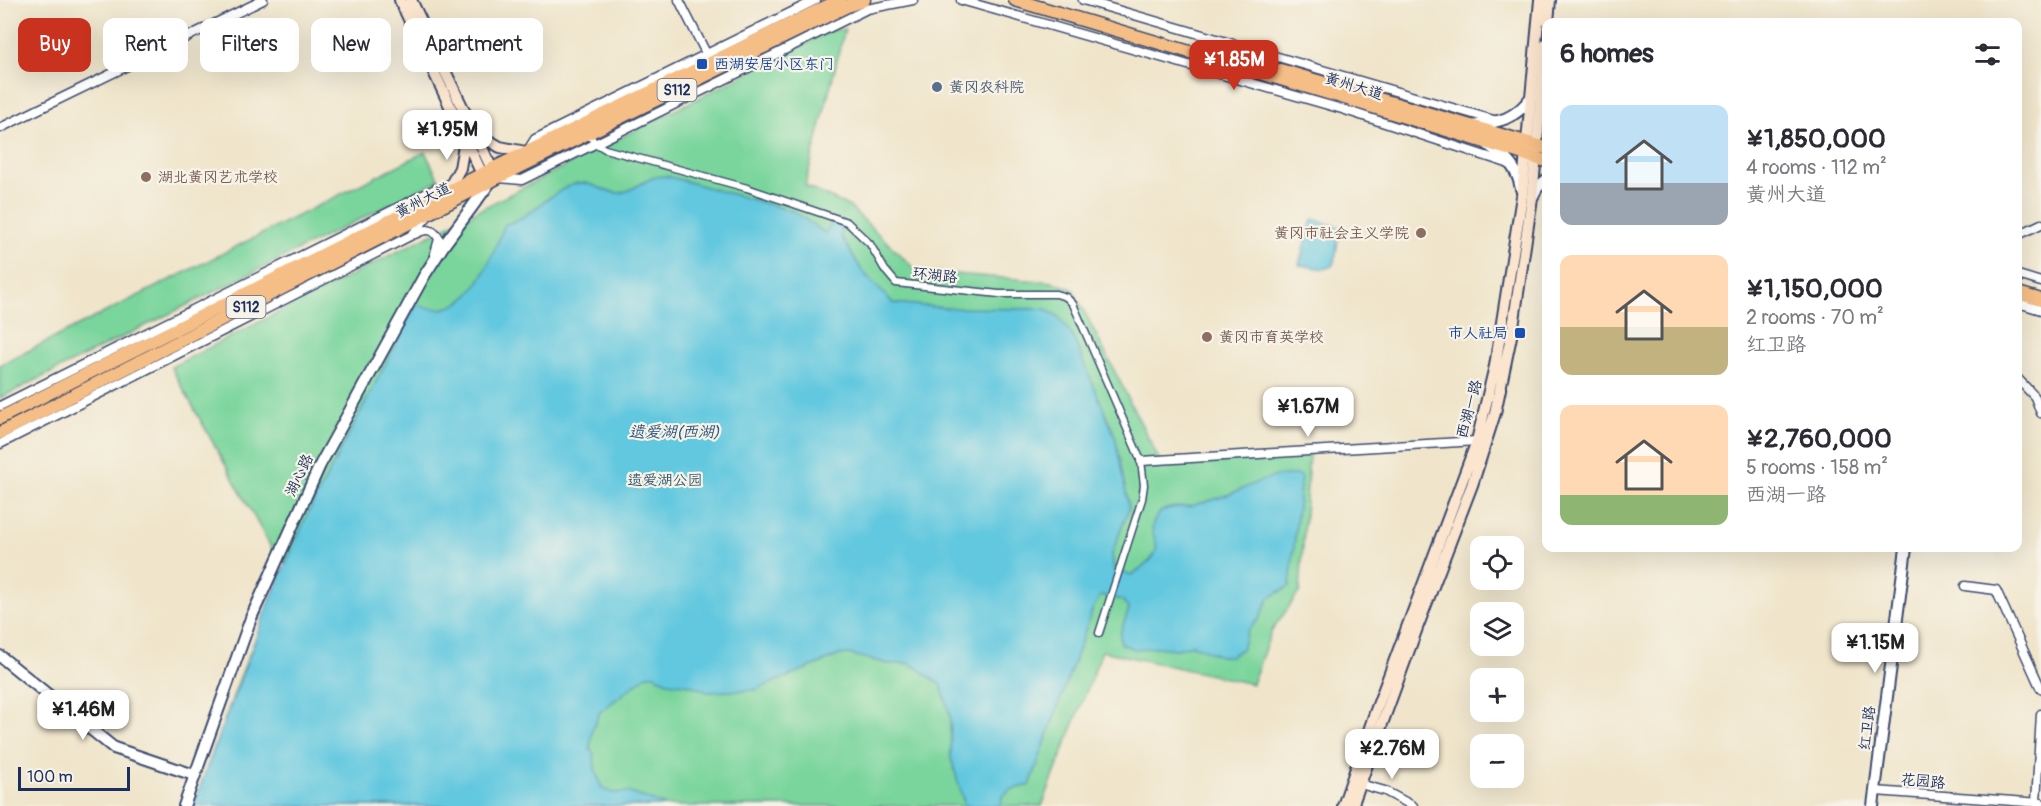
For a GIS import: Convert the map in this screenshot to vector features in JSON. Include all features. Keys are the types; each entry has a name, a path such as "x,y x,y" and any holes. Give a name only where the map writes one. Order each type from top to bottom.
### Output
{"main road":[{"path":"400,0 491,176"},
{"path":"411,0 469,134 460,168 447,192"},
{"name":"黄州大道","path":"0,433 429,214 526,152 588,134 840,0"},
{"name":"黄州大道","path":"0,418 447,192 491,176 588,134 847,6 864,0"},
{"name":"黄州大道","path":"1015,0 1484,142 1536,152"},
{"name":"黄州大道","path":"1044,0 1471,126 1536,152"},
{"name":"西湖一路","path":"1343,806 1477,441 1495,366 1536,152 1540,0"},
{"path":"1548,18 1550,0"},
{"name":"西湖一路","path":"1537,95 1542,67"},
{"path":"469,134 500,147 526,152"},
{"name":"西湖一路","path":"1352,806 1485,447 1513,327 1527,197"},
{"path":"2022,286 2041,292"},
{"path":"2022,294 2041,300"}],"street":[{"path":"0,128 263,0"},
{"path":"679,0 707,55"},
{"path":"526,152 535,139 816,0"},
{"path":"588,134 867,9 913,0"},
{"path":"961,0 1342,109 1511,164"},
{"path":"1083,0 1497,122"},
{"path":"1471,126 1497,122 1515,115 1537,95 1542,106"},
{"name":"环湖路","path":"588,134 604,149 747,188 847,222 870,244 885,270 896,283 999,294 1056,294 1066,297 1073,304 1141,460 1144,485 1142,499 1098,633"},
{"path":"1484,142 1511,164 1527,197 1542,184"},
{"name":"湖心路","path":"184,806 251,618 288,531 351,406 429,268 491,176"},
{"path":"0,406 435,189 447,192"},
{"path":"412,235 429,214"},
{"path":"2022,233 2041,224"},
{"path":"0,444 412,235 426,230 434,232 439,244 429,268"},
{"path":"2022,276 2041,282"},
{"path":"2022,304 2041,310"},
{"path":"2022,382 2035,397 2041,412"},
{"path":"1141,460 1477,441"},
{"name":"红卫路","path":"1873,806 1905,552"},
{"path":"1965,586 1996,590 2041,689"},
{"path":"0,656 114,747 194,775"},
{"path":"2038,803 2041,714"},
{"path":"1360,784 1385,791 1413,806"},
{"name":"花园路","path":"1875,791 2038,803"}],"green space":[{"name":"遗爱湖(西湖)","path":"845,29 805,186 850,207 917,271 1053,282 1073,289 1162,465 1309,454 1300,591 1271,632 1252,684 1102,651 1042,806 193,806 240,677 286,564 272,549 171,367 832,30"},
{"path":"425,152 439,180 0,398 0,365"}],"water":[{"name":"遗爱湖(西湖)","path":"667,176 793,211 825,233 833,221 843,223 841,236 863,272 893,303 947,308 1045,309 1058,316 1072,335 1115,436 1129,508 1112,554 1114,571 1131,575 1153,556 1156,543 1153,524 1164,510 1202,503 1275,476 1292,475 1301,476 1290,586 1269,598 1259,619 1247,631 1242,649 1231,656 1220,656 1193,645 1177,649 1157,647 1135,649 1121,644 1120,634 1129,609 1122,600 1101,595 1093,608 1030,785 1010,790 1002,797 1001,806 965,806 951,758 950,715 941,685 909,663 888,664 849,654 840,655 755,690 708,692 691,685 667,682 655,675 647,675 600,712 592,731 590,749 594,754 595,769 602,788 613,793 628,792 667,806 193,806 268,605 307,515 416,305 441,309 460,302 478,283 505,224 523,216 565,188 585,183 619,193 628,191 653,178"},
{"path":"1312,219 1340,227 1335,260 1332,266 1324,269 1299,265"}],"place":[{"name":"西湖安居小区东门","path":"702,64"},
{"name":"黄冈农科院","path":"937,87"},
{"name":"湖北黄冈艺术学校","path":"146,177"},
{"name":"黄冈市社会主义学院","path":"1421,233"},
{"name":"市人社局","path":"1520,333"},
{"name":"黄冈市育英学校","path":"1207,337"}],"park label":[{"name":"遗爱湖公园","path":"665,480"}]}
